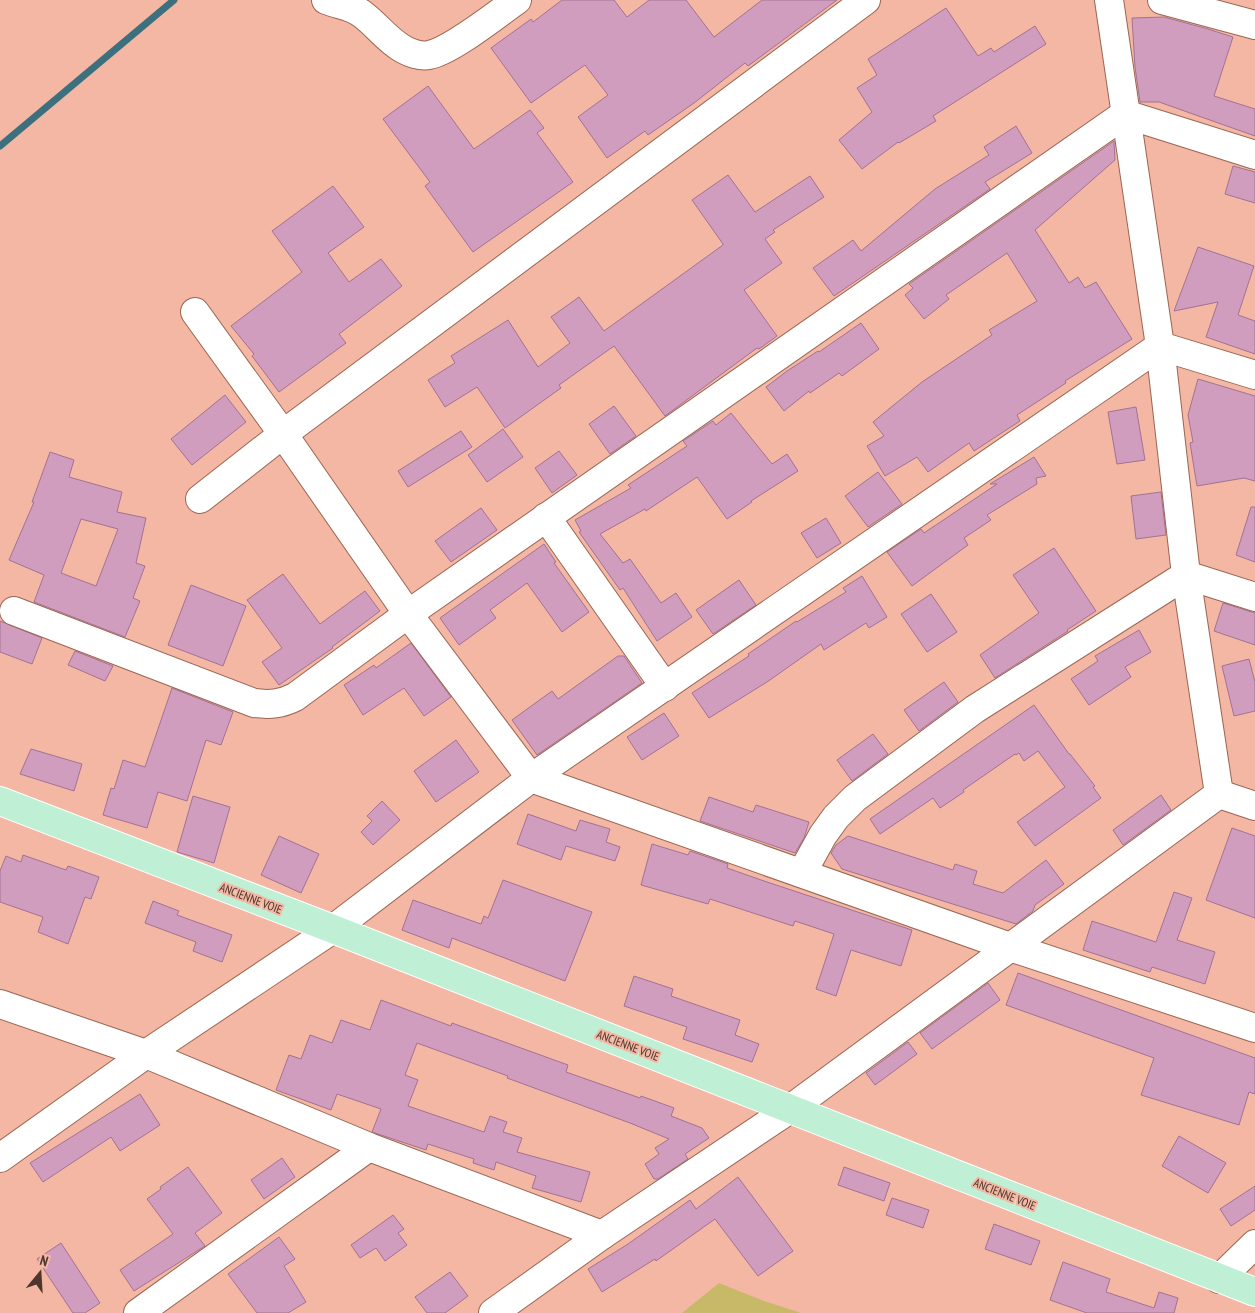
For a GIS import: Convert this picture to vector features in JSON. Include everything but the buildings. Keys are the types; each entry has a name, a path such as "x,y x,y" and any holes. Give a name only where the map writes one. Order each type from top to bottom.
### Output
{"main road":[{"name":"ANCIENNE VOIE","path":"0,801 332,929 1255,1292"}],"street":[{"path":"326,0 354,9 362,14 384,36 404,50 428,56 446,48 518,0"},
{"path":"200,499 283,434 866,0"},
{"path":"1108,0 1160,346 1186,575 1219,794"},
{"path":"1162,0 1255,25"},
{"path":"1125,114 1255,155"},
{"path":"14,611 254,703 280,704 295,697 408,614 546,517 1125,114"},
{"path":"195,312 283,434 408,614 531,778 1010,947 1255,1028"},
{"path":"1160,346 1255,375"},
{"path":"0,1158 146,1054 332,929 531,778 1160,346"},
{"path":"546,517 664,687"},
{"path":"1186,575 1255,597"},
{"path":"802,873 823,835 836,817 855,798 975,709 1186,575"},
{"path":"1219,794 1255,806"},
{"path":"493,1313 602,1236 790,1109 1219,794"},
{"path":"0,1004 146,1054 369,1147 602,1236"},
{"path":"152,1309 369,1147"},
{"path":"1218,1278 1255,1244"}],"shaded area":[{"path":"719,1283 764,1301 801,1313 682,1313"}],"waterway":[{"path":"0,146 174,0"}]}
